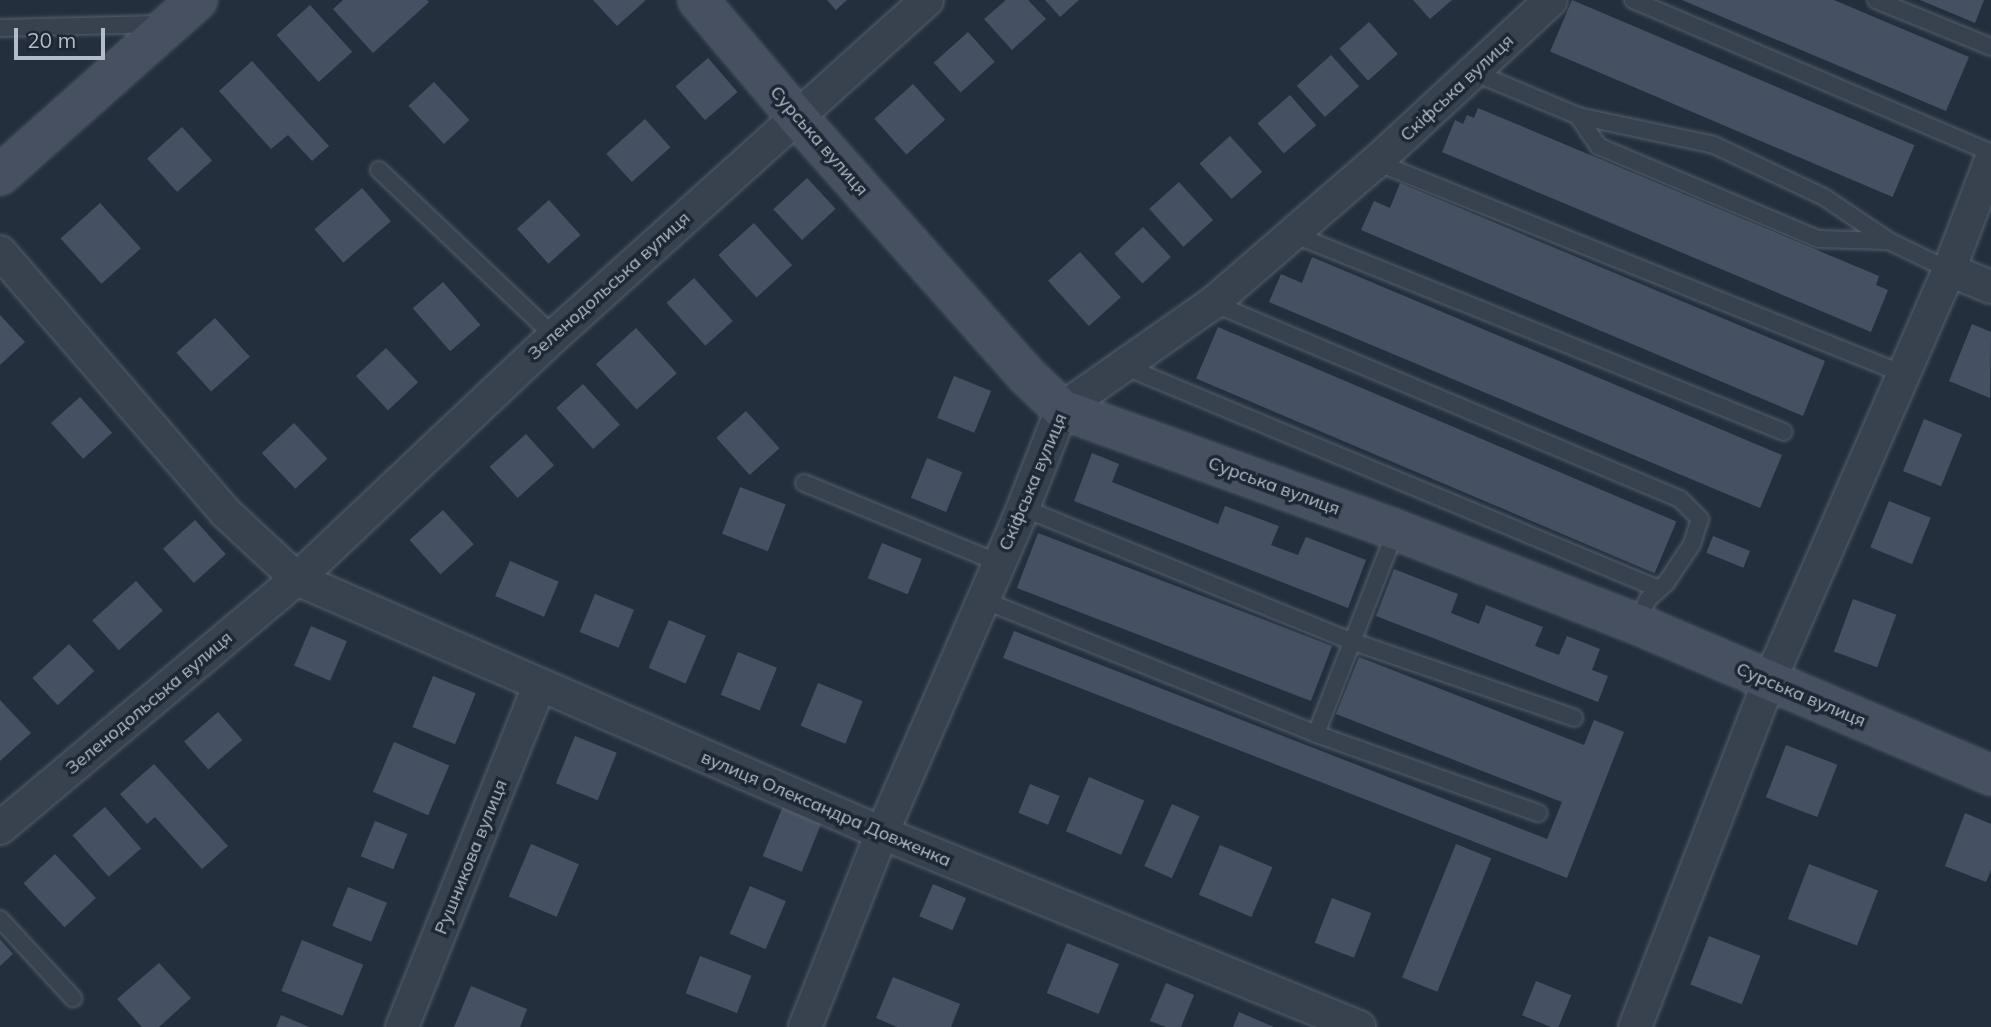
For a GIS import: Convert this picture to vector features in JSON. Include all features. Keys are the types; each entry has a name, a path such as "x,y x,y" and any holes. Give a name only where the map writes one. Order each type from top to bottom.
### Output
{"street":[{"name":"Сурська вулиця","path":"698,0 797,117 1026,375 1062,409 1396,530 1637,624 1991,775"},
{"name":"Зеленодольська вулиця","path":"1,825 297,579 554,336 927,0"},
{"name":"Скіфська вулиця","path":"805,1027 882,834 1023,508 1062,409 1126,367 1213,303 1376,162 1551,0"},
{"path":"0,175 183,12"},
{"path":"1635,1027 1769,682 1949,270 1991,160"},
{"path":"0,252 225,512 297,579"},
{"path":"1949,270 1991,287"},
{"name":"вулиця Олександра Довженка","path":"297,579 539,687 882,834 1359,1027"},
{"name":"Рушникова вулиця","path":"402,1027 539,687"}],"lane":[{"path":"1633,0 1991,153"},
{"path":"1876,0 1991,47"},
{"path":"0,28 183,12"},
{"path":"1473,72 1578,116 1714,145 1824,197 1889,241 1949,270"},
{"path":"1578,116 1598,146 1818,239 1889,241"},
{"path":"1376,162 1903,374"},
{"path":"379,170 554,336"},
{"path":"1293,234 1784,432"},
{"path":"1213,303 1681,499 1700,519 1692,544 1659,589 1648,599 1637,624"},
{"path":"1126,367 1659,589"},
{"path":"804,483 999,563"},
{"path":"1023,508 1351,641 1574,718"},
{"path":"1316,734 1396,530"},
{"path":"983,600 1316,734 1538,813"},
{"path":"0,919 73,998"}],"building":[{"path":"343,0 429,2 373,53 333,9"},
{"path":"593,0 646,0 617,26"},
{"path":"827,0 847,0 836,10"},
{"path":"1006,0 1028,0 1046,19 1012,50 984,19"},
{"path":"1045,0 1079,0 1060,17"},
{"path":"1413,0 1452,0 1430,19"},
{"path":"1572,0 1914,145 1893,197 1550,52"},
{"path":"1682,0 1834,0 1969,57 1946,111"},
{"path":"1920,0 1984,0 1975,23"},
{"path":"310,5 352,52 319,82 277,35"},
{"path":"1369,22 1398,54 1368,81 1339,49"},
{"path":"968,32 995,62 961,93 934,63"},
{"path":"1331,55 1359,86 1325,117 1297,86"},
{"path":"708,58 738,92 705,120 676,86"},
{"path":"252,61 329,146 312,161 288,135 271,149 219,91"},
{"path":"434,82 469,120 444,144 408,106"},
{"path":"913,84 945,120 906,154 874,119"},
{"path":"1290,95 1316,125 1284,153 1258,123"},
{"path":"1478,108 1879,276 1876,285 1888,290 1871,332 1442,152 1455,120 1463,124 1467,115 1474,118"},
{"path":"645,119 670,147 632,182 606,154"},
{"path":"182,127 212,160 177,192 147,158"},
{"path":"1230,136 1262,172 1232,199 1200,163"},
{"path":"807,178 836,209 802,240 773,209"},
{"path":"1179,182 1213,220 1183,247 1149,209"},
{"path":"1400,183 1825,361 1803,416 1361,230 1374,201 1390,208"},
{"path":"362,188 391,221 343,263 314,229"},
{"path":"549,200 580,235 548,264 517,229"},
{"path":"100,203 141,248 101,284 61,238"},
{"path":"754,223 792,265 756,297 718,255"},
{"path":"1143,227 1171,257 1142,284 1114,254"},
{"path":"1080,252 1121,297 1089,326 1048,281"},
{"path":"1312,257 1782,455 1760,508 1269,302 1281,274 1302,283"},
{"path":"694,278 733,321 705,346 667,303"},
{"path":"443,282 480,325 450,351 413,308"},
{"path":"0,315 25,342 0,365"},
{"path":"215,318 250,357 211,391 176,353"},
{"path":"1972,324 1991,332 1990,398 1949,381"},
{"path":"1218,327 1676,522 1655,573 1196,379"},
{"path":"636,328 677,373 637,409 596,364"},
{"path":"386,348 418,382 388,410 356,376"},
{"path":"954,376 991,391 974,433 937,418"},
{"path":"583,384 620,425 593,449 556,408"},
{"path":"80,397 112,433 83,459 51,423"},
{"path":"746,411 779,448 750,475 716,438"},
{"path":"1924,419 1962,434 1941,486 1903,471"},
{"path":"294,423 327,459 295,489 262,453"},
{"path":"526,434 554,465 518,498 490,467"},
{"path":"1092,453 1119,464 1112,482 1218,524 1225,506 1279,526 1271,545 1298,555 1306,537 1366,560 1348,608 1074,501"},
{"path":"927,458 962,472 946,512 911,498"},
{"path":"740,487 786,505 768,551 722,534"},
{"path":"1889,501 1931,518 1912,564 1870,547"},
{"path":"443,510 474,544 440,574 410,540"},
{"path":"195,520 226,554 194,583 163,549"},
{"path":"1038,533 1332,646 1311,701 1017,588"},
{"path":"1713,536 1750,551 1743,568 1706,553"},
{"path":"882,543 922,559 908,594 868,578"},
{"path":"510,561 559,582 544,617 495,596"},
{"path":"1394,569 1458,594 1451,613 1479,624 1486,605 1543,627 1535,646 1559,655 1567,636 1600,649 1592,670 1608,676 1598,702 1376,616"},
{"path":"136,581 163,611 119,650 92,620"},
{"path":"595,594 634,610 619,648 580,632"},
{"path":"1853,599 1896,615 1877,667 1834,652"},
{"path":"669,620 706,636 686,683 649,668"},
{"path":"311,626 347,641 330,681 294,666"},
{"path":"1014,631 1547,839 1562,802 1336,714 1359,657 1584,745 1594,720 1624,732 1567,878 1003,658"},
{"path":"69,644 94,671 58,705 32,678"},
{"path":"738,652 777,668 760,710 721,695"},
{"path":"433,676 476,693 455,744 412,727"},
{"path":"818,683 863,701 845,744 801,726"},
{"path":"0,700 31,733 0,761"},
{"path":"218,712 242,740 208,769 184,742"},
{"path":"575,736 617,753 598,800 556,783"},
{"path":"394,742 449,765 428,815 373,792"},
{"path":"1786,745 1837,765 1817,817 1766,797"},
{"path":"154,764 228,846 202,869 155,817 147,824 120,794"},
{"path":"1089,777 1144,800 1121,855 1066,831"},
{"path":"1030,784 1060,796 1048,825 1018,813"},
{"path":"1172,804 1199,816 1172,878 1144,866"},
{"path":"783,806 822,822 802,872 763,856"},
{"path":"105,807 141,849 109,877 73,835"},
{"path":"1965,813 1991,824 1991,870 1986,882 1945,866"},
{"path":"375,821 407,834 393,869 361,856"},
{"path":"531,844 579,864 557,917 509,896"},
{"path":"1456,844 1491,858 1437,992 1402,978"},
{"path":"1220,845 1272,867 1251,917 1199,895"},
{"path":"55,854 96,898 64,927 24,883"},
{"path":"1809,864 1878,891 1857,946 1788,919"},
{"path":"933,884 966,898 952,930 919,916"},
{"path":"750,886 786,901 766,949 730,934"},
{"path":"348,887 387,903 371,942 332,926"},
{"path":"1332,898 1371,913 1354,958 1315,943"},
{"path":"1709,936 1760,956 1742,1004 1690,985"},
{"path":"0,939 13,954 0,966"},
{"path":"302,940 363,965 343,1016 281,991"},
{"path":"1067,943 1119,964 1099,1014 1047,993"},
{"path":"700,956 751,976 737,1013 686,993"},
{"path":"159,963 191,998 159,1027 142,1027 117,999"},
{"path":"893,977 960,1004 951,1027 897,1027 876,1018"},
{"path":"1536,981 1571,995 1558,1027 1551,1027 1522,1015"},
{"path":"1166,983 1194,995 1181,1027 1166,1027 1150,1021"},
{"path":"471,986 527,1009 520,1027 454,1027"},
{"path":"1239,1012 1274,1027 1233,1027"},
{"path":"281,1015 309,1027 276,1027"}]}
